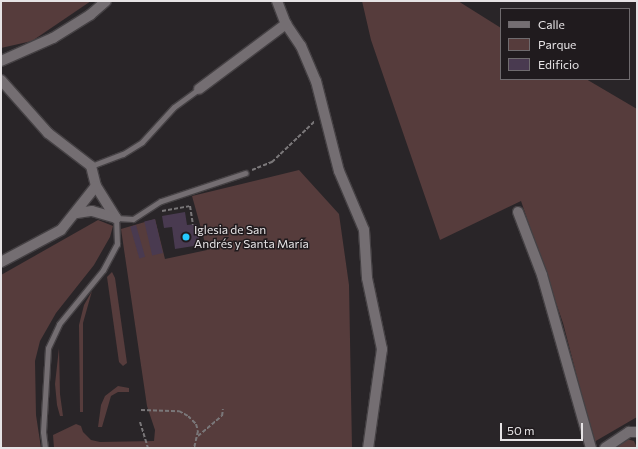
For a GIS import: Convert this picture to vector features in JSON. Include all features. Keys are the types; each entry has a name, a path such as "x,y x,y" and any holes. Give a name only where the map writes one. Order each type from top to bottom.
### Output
{"street":[{"path":"1,61 53,38 90,15 106,1"},
{"path":"277,1 286,24 301,46 316,81 339,171 364,230 366,278 382,349 368,448"},
{"path":"199,89 286,24"},
{"path":"1,80 48,133 91,166 96,186 116,218"},
{"path":"1,262 61,230 96,186"},
{"path":"76,213 92,211 116,218"},
{"path":"518,212 542,275 590,448"},
{"path":"605,448 629,432 637,432"}],"lane":[{"path":"91,166 122,154 142,142 174,107 199,89"},
{"path":"45,448 43,432 48,348 59,324 103,270 117,244 116,218 133,219 161,201 245,173"}],"path":[{"path":"245,173 272,162 324,112"},
{"path":"155,213 190,206 193,225"},
{"path":"197,437 222,416 223,409"},
{"path":"141,410 179,411 196,424 197,437 194,448"},
{"path":"140,422 148,448"}],"green space":[{"path":"1,1 91,1 32,41 1,48"},
{"path":"362,1 458,1 500,27 500,80 588,80 637,109 637,417 594,442 563,323 521,201 440,240 371,40"},
{"path":"299,170 339,214 349,285 352,448 54,448 53,435 76,424 81,426 83,432 91,440 100,442 154,441 155,430 147,406 121,229 155,219 165,259 207,250 192,196"},
{"path":"98,220 113,226 110,237 94,265 56,313 40,341 35,361 36,415 41,448 1,448 1,275"},
{"path":"112,272 115,278 127,363 123,366 119,362 107,277"},
{"path":"92,291 83,323 83,412 80,412 79,325 84,305"},
{"path":"59,348 60,394 63,416 60,416 57,405 55,384"},
{"path":"118,386 129,388 129,392 118,392 111,396 102,427 98,427 101,405 105,396"},
{"path":"627,439 634,441 637,448 614,448"}],"building":[{"name":"Iglesia de San Andrés y Santa María","path":"185,212 187,225 197,224 200,245 175,249 172,227 164,228 162,216"},
{"path":"155,219 163,253 152,256 144,221"},
{"path":"136,225 145,257 139,258 130,227"}],"place":[{"name":"Iglesia de San Andrés y Santa María","path":"186,237"}]}
